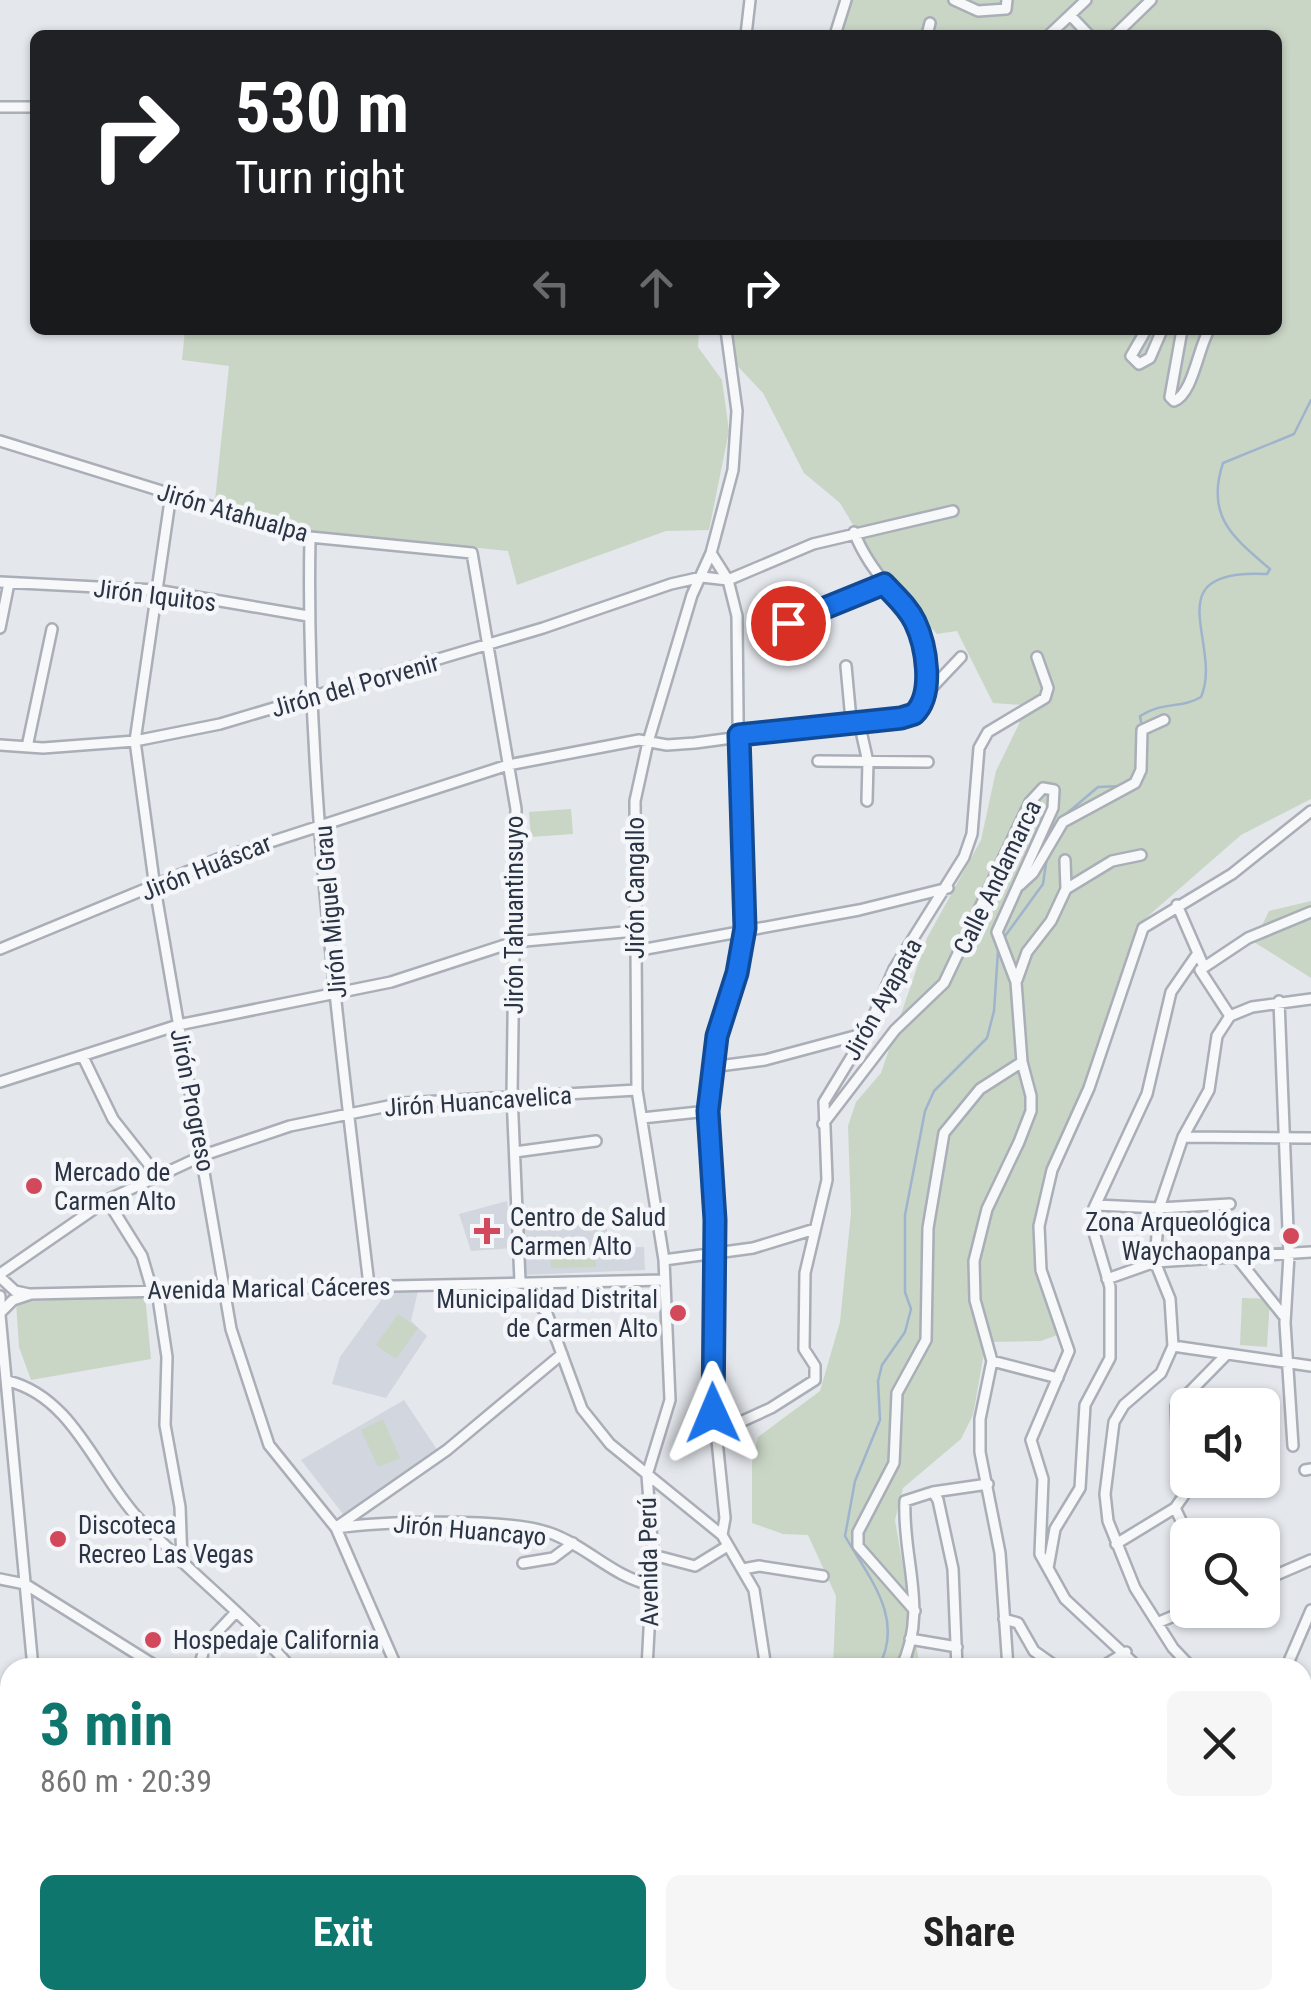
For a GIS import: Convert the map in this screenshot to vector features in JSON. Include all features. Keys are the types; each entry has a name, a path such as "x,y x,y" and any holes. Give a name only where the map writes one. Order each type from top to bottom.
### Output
{"street":[{"path":"747,30 750,0"},
{"path":"837,30 846,0"},
{"path":"954,0 987,12 1006,10 1007,0"},
{"path":"1054,30 1086,0"},
{"path":"1120,30 1150,0"},
{"path":"1070,15 1085,30"},
{"path":"928,30 930,23"},
{"path":"0,107 30,106"},
{"name":"Jirón Cangallo","path":"664,1280 637,1090 635,802 648,742 711,553 738,439 727,335"},
{"path":"1143,335 1130,356 1139,364 1150,358 1160,335"},
{"path":"1181,335 1170,397 1174,402 1185,394 1206,335"},
{"name":"Jirón Atahualpa","path":"0,441 310,536 472,553"},
{"name":"Jirón Progreso","path":"171,494 135,740 154,888 232,1330 269,1445 336,1528 396,1658"},
{"path":"702,577 728,580 854,532 952,511"},
{"path":"854,532 865,561 908,611 922,640 924,696"},
{"name":"Jirón Miguel Grau","path":"310,536 308,616 322,823 336,992 369,1286"},
{"name":"Jirón Tahuantinsuyo","path":"472,553 516,809 512,1095 520,1281"},
{"path":"711,553 728,580 737,616 745,928 710,1067 714,1434 725,1518 722,1535 754,1590 764,1658"},
{"name":"Jirón del Porvenir","path":"0,745 135,740 314,698 702,577"},
{"path":"0,628 4,583"},
{"name":"Jirón Iquitos","path":"4,583 156,590 308,616"},
{"path":"768,631 884,584"},
{"path":"27,747 52,629"},
{"path":"924,696 961,657"},
{"name":"Jirón Ayapata","path":"714,1434 771,1408 814,1380 816,1366 804,1349 805,1274 827,1180 824,1102 866,1033 894,968 948,888 972,834 979,748 988,732 1045,698 1048,688 1037,657"},
{"path":"846,666 850,720 861,731 868,762 867,802"},
{"name":"Jirón Huáscar","path":"0,949 218,859 508,766 639,740 695,743 914,714 924,696"},
{"path":"1020,885 1033,874 1064,822 1135,783 1140,770 1142,730 1164,720"},
{"path":"818,761 928,762"},
{"name":"Calle Andamarca","path":"823,1124 894,1030 944,983 1030,802 1049,787 1056,797 1053,808 1029,852 1020,885 997,932 1016,982 1022,1062 1031,1112 992,1192 974,1261 976,1300 992,1361 980,1418 980,1452 988,1484 1007,1658"},
{"path":"1131,1658 1064,1599 1038,1543 1043,1480 1032,1440 1068,1346 1041,1270 1037,1243 1047,1187 1089,1088 1144,928 1232,874 1311,811"},
{"path":"1066,889 1112,861 1141,855"},
{"path":"1016,982 1027,952 1051,921 1066,889 1065,860"},
{"path":"635,950 859,910 948,888"},
{"path":"1177,905 1204,966"},
{"path":"1230,1016 1200,976 1204,966 1248,938 1311,912"},
{"path":"0,1082 178,1026 390,982 514,942 634,931"},
{"path":"1048,1571 1055,1529 1080,1488 1085,1405 1110,1358 1112,1310 1108,1279 1093,1228 1096,1204 1147,1094 1171,992 1198,952"},
{"path":"1184,1658 1158,1624 1108,1521 1105,1494 1114,1422 1124,1406 1160,1372 1173,1346 1170,1298 1155,1262 1159,1208 1183,1137 1208,1090 1217,1036 1230,1016 1279,1001 1311,1000"},
{"path":"1279,1001 1289,1255 1285,1323 1293,1446"},
{"path":"710,1067 765,1060 866,1033"},
{"path":"83,1058 113,1119 158,1176"},
{"path":"915,1611 858,1546 858,1532 894,1462 897,1393 926,1340 928,1228 944,1133 980,1089 1022,1062"},
{"name":"Jirón Huancavelica","path":"0,1276 107,1200 204,1155 348,1110 512,1095 637,1090"},
{"path":"642,1118 708,1111"},
{"path":"1183,1137 1311,1138"},
{"path":"515,1152 596,1141"},
{"path":"107,1200 142,1256 154,1291 167,1357 165,1425 180,1507 182,1562"},
{"path":"1096,1204 1159,1208 1230,1204"},
{"path":"664,1260 753,1248 815,1229"},
{"path":"1108,1279 1155,1262 1311,1252"},
{"path":"1238,1259 1276,1302 1285,1323"},
{"path":"0,1276 15,1290 32,1294"},
{"name":"Avenida Marical Cáceres","path":"0,1312 14,1300 32,1294 664,1280"},
{"name":"Avenida Perú","path":"648,1658 654,1555 647,1475 670,1400 664,1280"},
{"path":"475,1282 522,1294 540,1305 554,1326 582,1408 610,1444 722,1535"},
{"path":"0,1296 32,1658"},
{"path":"1173,1346 1311,1366"},
{"path":"336,1528 448,1450 562,1354"},
{"path":"1194,1388 1227,1354"},
{"path":"992,1361 1058,1378"},
{"path":"8,1381 39,1393 73,1425 135,1514 281,1658"},
{"path":"0,1452 14,1450"},
{"path":"905,1658 915,1611 906,1501 933,1492 988,1484"},
{"path":"933,1492 953,1569 957,1658"},
{"path":"1116,1544 1176,1508 1182,1498"},
{"path":"1176,1508 1180,1518"},
{"name":"Jirón Huancayo","path":"336,1528 371,1523 479,1525 547,1532 630,1581 652,1585"},
{"path":"523,1563 554,1558 572,1544"},
{"path":"654,1555 695,1566 726,1547"},
{"path":"1280,1573 1311,1560"},
{"path":"743,1569 759,1566 824,1576"},
{"path":"0,1579 24,1584 143,1658"},
{"path":"1290,1658 1311,1610"},
{"path":"201,1658 204,1645 236,1612"},
{"path":"1158,1624 1170,1618"},
{"path":"1004,1619 1018,1624 1034,1651 1044,1658"},
{"path":"910,1640 957,1647"},
{"path":"1116,1658 1126,1652"}],"shaded area":[{"name":"Centro de Salud Carmen Alto","path":"507,1201 512,1248 471,1251 459,1214"},
{"path":"607,1224 607,1248 644,1247 645,1270 523,1275 522,1226"},
{"path":"389,1289 418,1291 411,1321 427,1336 386,1398 332,1384 340,1357"},
{"path":"404,1400 438,1451 352,1515 343,1514 301,1460"}],"green space":[{"path":"846,0 1311,0 1311,799 1241,835 1139,924 1090,1075 1050,1167 1036,1239 1060,1334 1041,1341 986,1342 973,1415 961,1439 903,1488 895,1520 918,1658 833,1658 836,1596 808,1535 783,1534 752,1523 752,1462 758,1437 820,1391 840,1322 851,1213 848,1126 856,1102 881,1073 927,938 981,840 996,771 1019,724 1022,705 993,703 957,631 937,634 921,616 908,617 840,503 804,473 763,393 726,354 732,335 1282,335 1282,30 840,30"},
{"path":"184,335 699,335 698,347 722,380 729,431 709,530 666,531 517,585 508,551 311,531 215,500 229,366 182,360"},
{"path":"571,809 573,834 531,837 529,812"},
{"path":"1311,901 1311,978 1254,942 1269,911"},
{"path":"595,1243 596,1267 551,1268 550,1244"},
{"path":"145,1295 151,1359 31,1380 19,1347 16,1302"},
{"path":"1242,1298 1270,1299 1267,1347 1240,1345"},
{"path":"398,1314 418,1328 396,1359 376,1345"},
{"path":"383,1419 400,1458 378,1467 361,1430"}],"waterway":[{"path":"1142,727 1140,716 1148,711 1201,697 1206,676 1200,613 1202,596 1211,583 1232,575 1267,574 1270,569 1235,536 1220,512 1218,482 1223,463 1294,434 1311,400"},
{"path":"1059,820 1098,787 1122,786"},
{"path":"1003,939 1043,884 1047,856"},
{"path":"882,1658 888,1632 886,1615 873,1583 845,1536 855,1481 880,1420 878,1381 882,1365 905,1332 911,1309 905,1292 905,1215 925,1111 934,1091 987,1038 994,1011 998,951"}],"place":[{"name":"Mercado de Carmen Alto","path":"34,1186"},
{"name":"Centro de Salud Carmen Alto","path":"487,1231"},
{"name":"Zona Arqueológica Waychaopanpa","path":"1291,1236"},
{"name":"Municipalidad Distrital de Carmen Alto","path":"678,1313"},
{"name":"Discoteca Recreo Las Vegas","path":"58,1539"},
{"name":"Hospedaje California","path":"153,1640"}],"route":[{"path":"713,1413 715,1220 708,1111 710,1067 737,973 745,928 747,892 739,816 739,735 850,720 901,718 914,714 924,696 922,640 908,611 884,584 788,623"}]}
